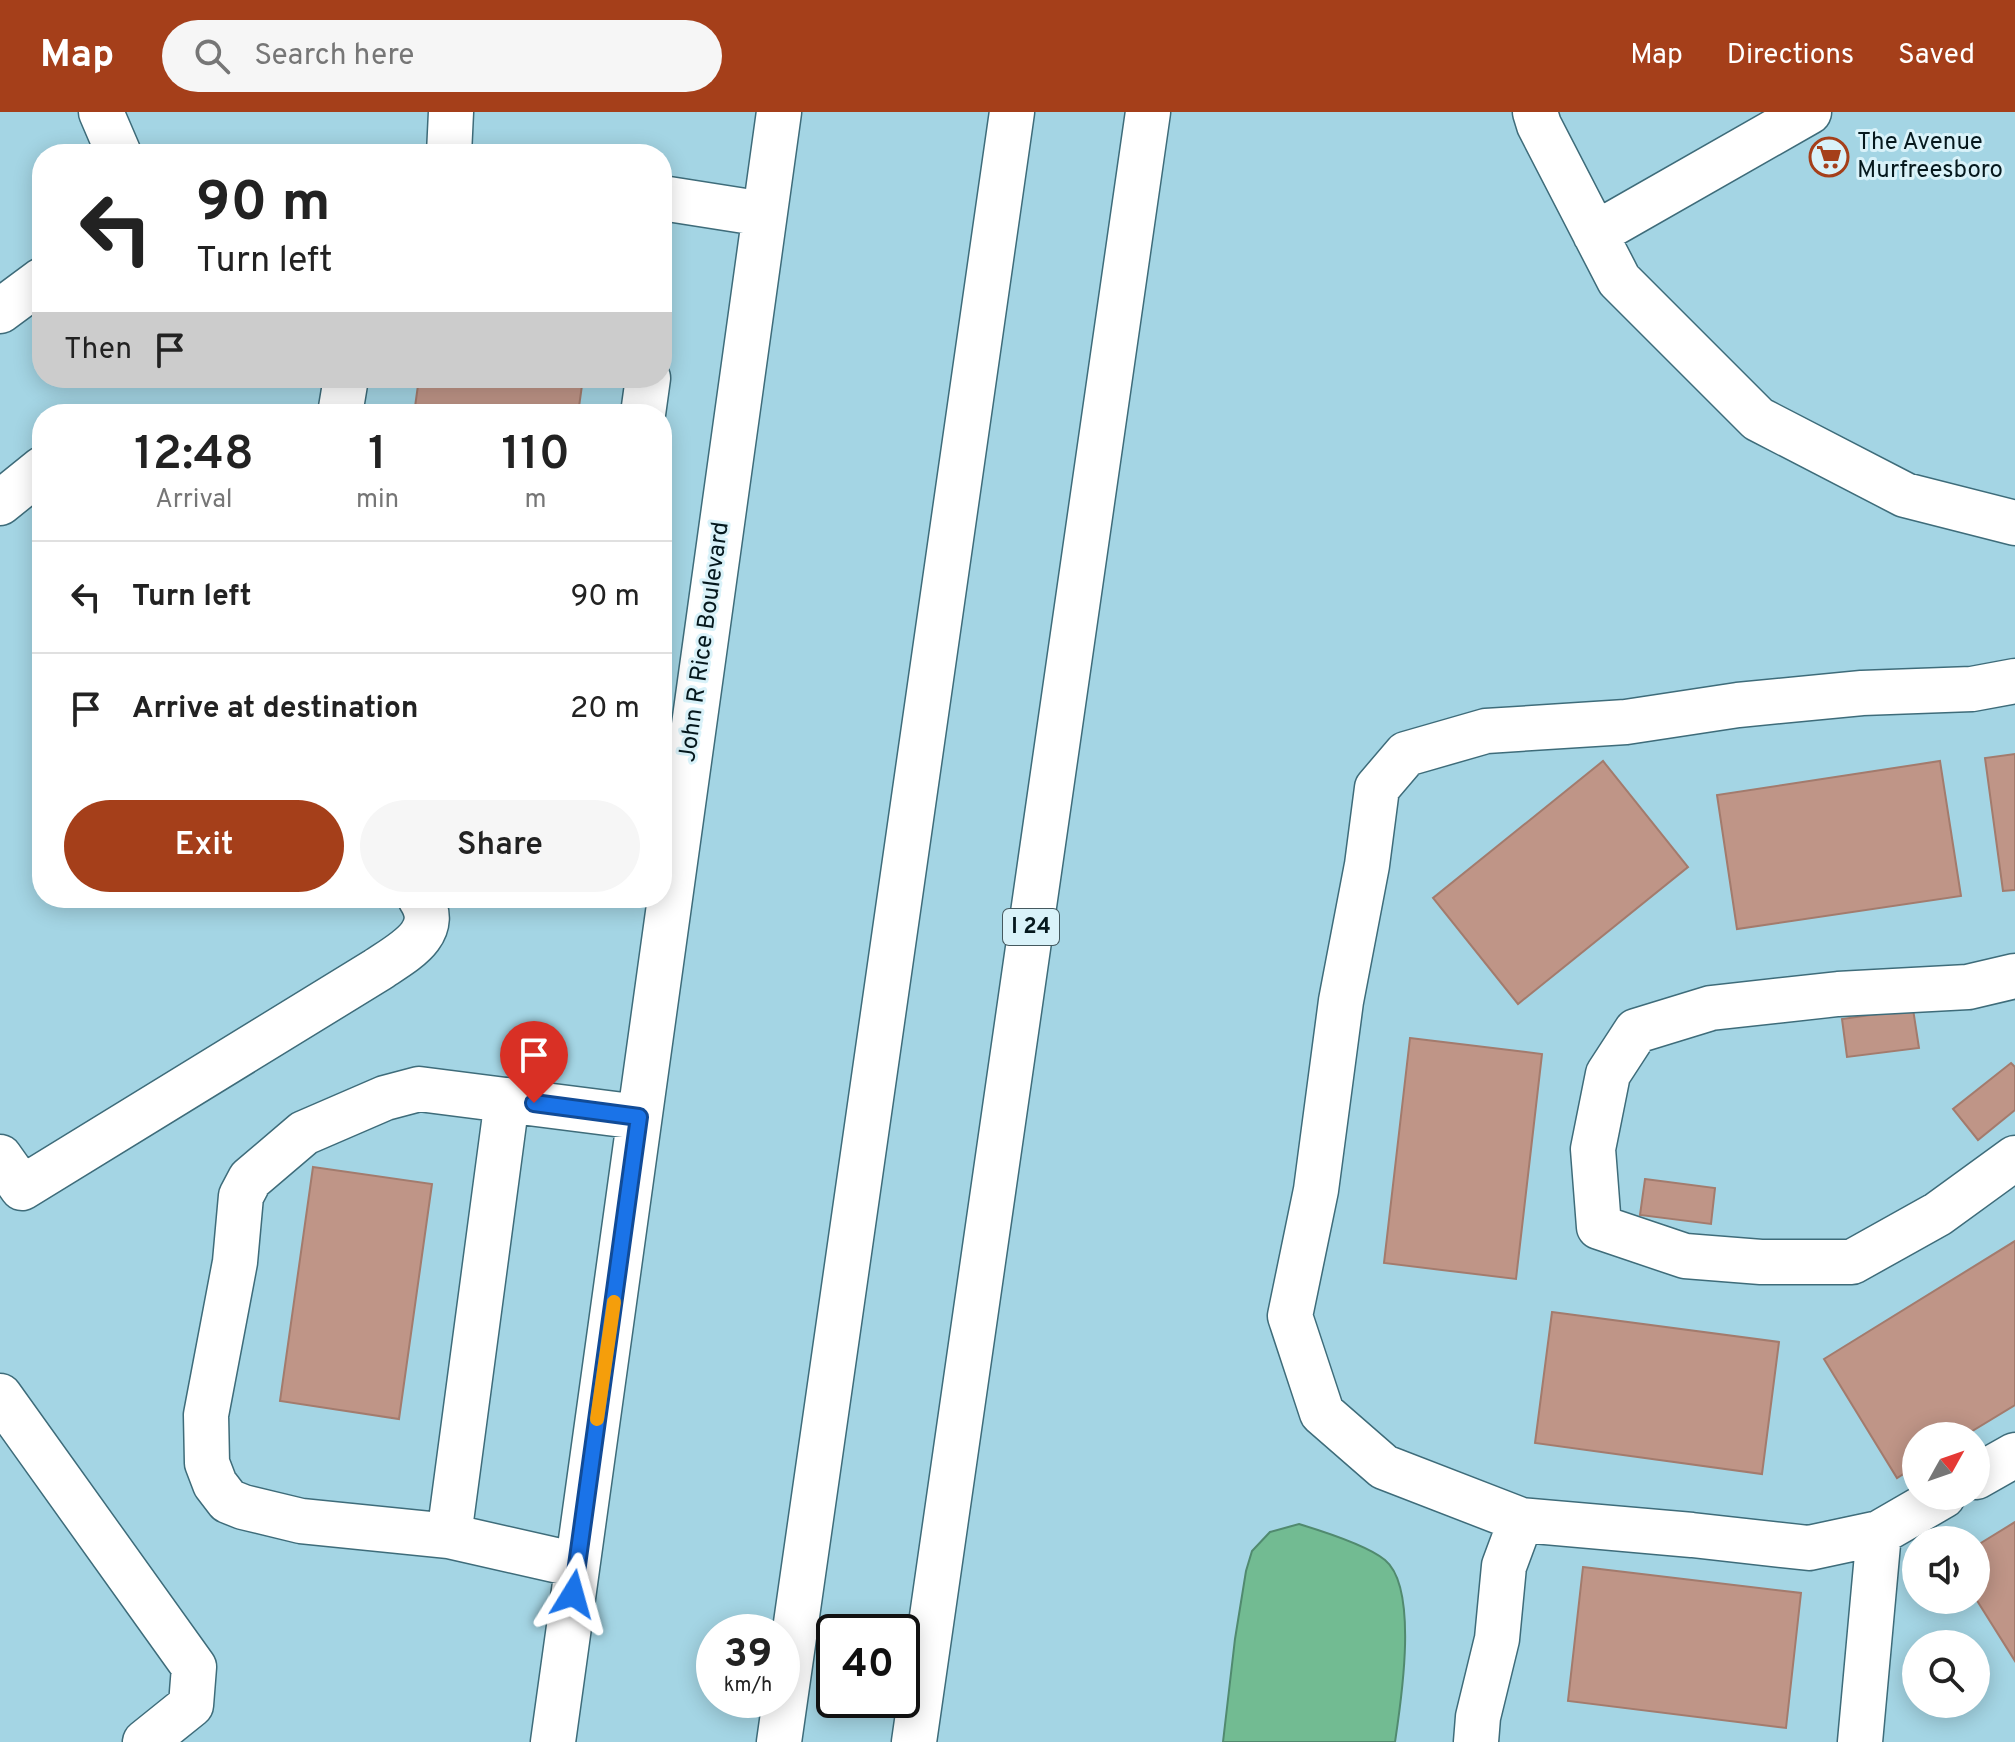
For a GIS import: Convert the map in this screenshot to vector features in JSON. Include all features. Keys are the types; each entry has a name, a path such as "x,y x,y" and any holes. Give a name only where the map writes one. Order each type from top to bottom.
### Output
{"main road":[{"path":"101,112 115,144"},
{"path":"449,144 451,112"},
{"name":"John R Rice Boulevard","path":"672,879 779,112"},
{"path":"779,1742 1012,112"},
{"name":"I 24","path":"914,1742 1148,112"},
{"path":"1535,112 1619,280 1758,419 1905,495 2015,523"},
{"path":"1595,234 1809,112"},
{"path":"672,200 764,214"},
{"path":"0,311 32,287"},
{"path":"0,503 32,477"},
{"path":"1919,1510 1879,1533 1809,1548 1521,1520 1384,1467 1322,1413 1290,1316 1316,1190 1341,1001 1367,865 1377,788 1406,754 1486,731 1626,722 1738,705 1862,693 1972,689 2015,681"},
{"path":"0,1157 22,1188 414,945 427,929 426,908"},
{"name":"John R Rice Boulevard","path":"553,1742 668,908"},
{"path":"2015,976 1968,987 1838,994 1711,1008 1636,1031 1608,1074 1593,1149 1599,1227 1685,1256 1761,1262 1852,1262 1938,1214 2015,1158"},
{"path":"577,1565 449,1536 301,1521 228,1501 215,1484 207,1463 206,1415 235,1262 241,1196 250,1179 304,1133 385,1098 419,1089 639,1117"},
{"path":"449,1536 507,1100"},
{"path":"0,1396 194,1667 191,1705 145,1742"},
{"path":"1990,1469 2015,1455"},
{"path":"1476,1742 1478,1717 1497,1639 1504,1566 1521,1520"},
{"path":"1860,1742 1879,1533"}],"shaded area":[{"path":"1299,1524 1367,1549 1385,1560 1395,1574 1402,1595 1405,1646 1395,1742 1223,1742 1235,1639 1252,1551 1270,1532"}],"building":[{"path":"418,388 582,388 579,404 415,404"},
{"path":"2015,754 2015,890 2003,891 1985,758"},
{"path":"1603,761 1688,867 1518,1004 1433,898"},
{"path":"1940,761 1961,896 1737,929 1717,795"},
{"path":"1913,1009 1919,1048 1847,1057 1842,1019"},
{"path":"1410,1038 1542,1054 1516,1279 1384,1263"},
{"path":"2011,1063 2015,1067 2015,1110 1978,1140 1953,1109"},
{"path":"313,1167 432,1184 399,1419 280,1401"},
{"path":"1645,1179 1715,1188 1711,1224 1640,1215"},
{"path":"2015,1241 2015,1405 1987,1422 1902,1422 1902,1475 1897,1478 1824,1359"},
{"path":"1552,1312 1779,1342 1762,1474 1535,1443"},
{"path":"2015,1522 2015,1661 1985,1614 1990,1614 1990,1537"},
{"path":"1583,1567 1801,1593 1786,1728 1568,1701"}],"slow traffic":[{"path":"597,1419 614,1302"}],"place":[{"name":"The Avenue Murfreesboro","path":"1829,157"}],"route":[{"path":"534,1103 639,1117 573,1594"}]}
